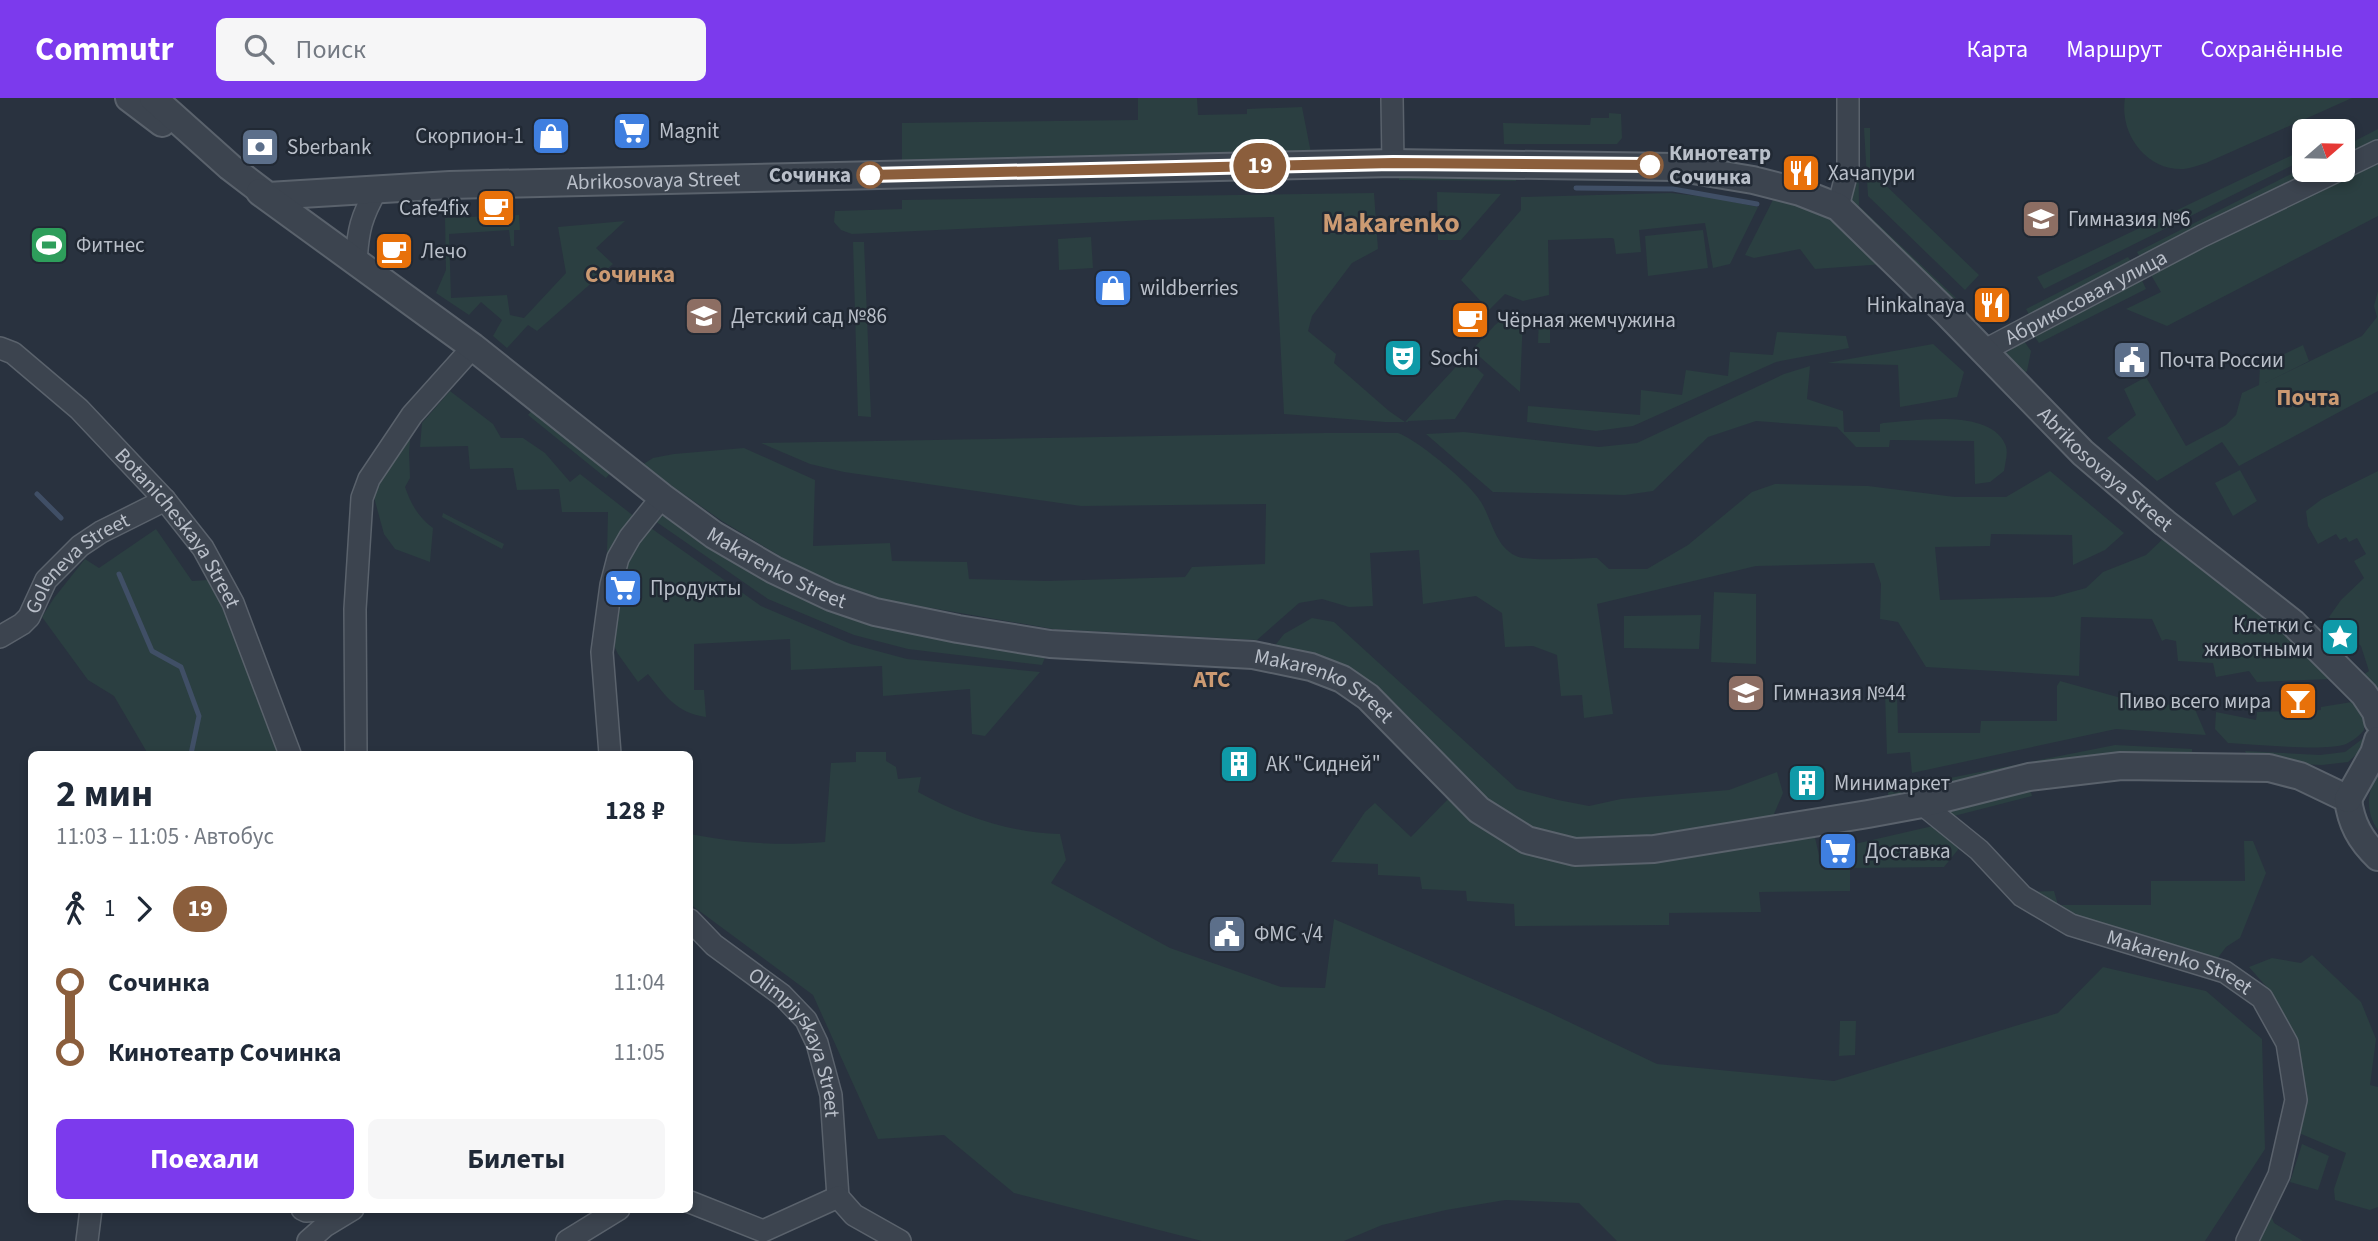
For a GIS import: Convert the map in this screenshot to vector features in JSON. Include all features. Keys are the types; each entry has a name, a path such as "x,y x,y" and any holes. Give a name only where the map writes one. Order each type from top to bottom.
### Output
{"street":[{"name":"Makarenko Street","path":"129,98 473,347 662,497 714,535 774,570 831,597 875,612 958,629 1050,644 1253,655 1311,667 1342,679 1368,697 1479,810 1527,840 1575,852 1654,849 1922,804 2029,777 2121,766 2269,768 2300,776 2348,799"},
{"name":"Makarenko Street","path":"153,98 263,194"},
{"path":"1392,98 1393,163"},
{"path":"1838,207 1848,168 1848,98"},
{"name":"Абрикосовая улица","path":"2356,162 2378,151"},
{"name":"Abrikosovaya Street","path":"263,194 268,196 595,181 1393,163 1675,166 1754,180 1800,192 1838,207 2083,453 2165,523 2293,623 2364,694 2376,712 2378,721"},
{"name":"Абрикосовая улица","path":"1983,352 2202,236 2314,182"},
{"path":"356,262 357,236 363,214 377,189"},
{"path":"356,751 355,608 362,498 369,479 412,415 473,347"},
{"name":"Botanicheskaya Street","path":"0,348 13,353 79,409 165,500 203,548 219,573 242,626 289,751"},
{"path":"610,751 602,652 611,584 618,558 630,537 662,497"},
{"name":"Goleneva Street","path":"0,638 29,617 46,580 80,546 165,500"},
{"path":"2378,740 2374,753 2348,799 2356,831 2378,857"},
{"name":"Makarenko Street","path":"1922,804 1979,850 2022,896 2071,925 2225,972 2262,998 2287,1043 2296,1100 2279,1175 2247,1241"},
{"name":"Olimpiyskaya Street","path":"693,923 714,945 782,995 806,1020 817,1043 831,1095 838,1197"},
{"path":"693,1203 758,1230 769,1229 794,1215 838,1197 854,1214 900,1241"},
{"path":"87,1241 90,1213"},
{"path":"308,1241 325,1226 346,1213"},
{"path":"567,1241 612,1213"},
{"path":"781,1241 794,1215"}],"green space":[{"path":"1138,98 1197,98 1198,115 1247,114 1247,109 1302,107 1311,153 902,164 902,123 1138,120"},
{"path":"2125,98 2352,98 2305,119 2292,119 2292,125 2206,163 2184,169 2170,168 2147,157 2131,136 2124,111"},
{"path":"1609,113 1621,114 1622,138 1617,144 1504,144 1503,123 1590,125 1591,118 1609,118"},
{"path":"1858,128 1859,206 1956,298 1945,306 1844,204"},
{"path":"1864,128 1870,128 1870,166 1875,175 1979,275 1965,290 1868,196"},
{"path":"2378,129 2378,147 2356,158 2356,140"},
{"path":"2292,155 2292,165 2044,289 2037,277"},
{"path":"2378,162 2378,216 2167,326 2126,309 2161,292 2151,275 2273,211 2335,182 2356,182 2356,172"},
{"path":"1398,169 1516,169 1516,181 1399,180"},
{"path":"2292,174 2292,182 2308,182 2143,263 2137,252"},
{"path":"1437,192 1501,194 1461,240 1438,240"},
{"path":"1374,193 1378,249 1352,263 1312,316 1308,331 1336,354 1334,363 1404,421 1385,422 1284,414 1274,217 852,234 841,230 834,222 835,211 902,209 902,200"},
{"path":"1671,193 1758,207 1730,264 1713,268 1705,223 1639,230 1641,252 1616,254 1612,238 1548,240 1549,295 1523,301 1505,294 1489,310 1461,280 1521,210 1521,197"},
{"path":"1776,194 1834,215 1885,264 1815,269 1800,249 1754,258 1745,255"},
{"path":"519,215 520,230 514,230 514,246 511,246 509,230 449,234 451,298 507,295 510,315 524,318 566,273 558,227 625,221 596,248 613,264 537,331 528,325 507,348 493,336 502,320 481,302 469,315 436,293 446,270 445,218"},
{"path":"1703,230 1708,268 1648,276 1645,236"},
{"path":"1091,237 1093,268 1059,270 1058,239"},
{"path":"853,242 864,242 871,417 858,416"},
{"path":"2128,257 2134,266 2031,318 2026,309"},
{"path":"2141,278 2146,289 2039,343 2033,334"},
{"path":"2378,291 2378,391 2239,466 2222,442 2157,481 2107,438 2136,415 2124,389 2146,377 2186,446 2226,425 2236,415 2242,393 2259,385 2260,366 2303,345 2309,361 2265,383 2362,336 2377,317 2374,306"},
{"path":"1509,314 1523,315 1520,392 1472,350"},
{"path":"1539,315 1550,315 1550,343 1538,343"},
{"path":"1777,332 1846,336 1849,348 1776,362 1633,426 1596,431 1527,422 1528,406 1640,415 1641,390 1682,395 1686,370 1728,376 1730,352 1773,355"},
{"path":"2024,341 2031,351 2027,371 2018,378 2000,357"},
{"path":"1933,344 1964,372 1957,397 1900,407 1898,365 1827,363"},
{"path":"1465,357 1484,375 1455,419 1406,421"},
{"path":"1810,366 1807,399 1843,411 1844,432 1880,432 1880,424 1883,423 1931,419 1968,421 1984,425 1996,433 2005,444 2007,454 2004,471 1990,482 1975,484 1974,441 1890,440 1889,447 1856,447 1837,427 1756,421 1708,437 1653,491 1625,495 1493,492 1426,434 1464,432 1599,447 1637,443 1784,374"},
{"path":"450,391 493,424 501,438 523,438 545,453 570,482 580,474 635,517 606,579 601,577 607,555 608,512 562,512 559,489 517,490 513,468 470,469 468,446 420,447 422,423"},
{"path":"536,406 612,471 606,478 528,415"},
{"path":"412,415 410,478 405,487 416,510 433,528 430,562 395,549 384,534 369,479"},
{"path":"1398,433 1407,437 1443,463 1475,494 1503,546 1509,552 1531,559 1597,558 1609,569 1647,569 1688,545 1752,492 1775,484 1868,486 1955,497 2006,497 2050,471 2124,533 2105,550 2073,565 2072,535 1991,534 1990,546 1935,547 1940,600 2053,597 2086,588 2103,572 2146,555 2169,533 2332,667 2330,679 2257,682 2249,671 2216,677 2213,663 2178,661 2176,641 2162,641 2152,619 2081,617 2079,676 1926,667 1898,622 1880,619 1881,584 1874,563 1756,566 1597,604 1613,714 1584,718 1582,695 1561,696 1557,655 1533,646 1505,647 1502,613 1476,596 1423,604 1419,550 1370,553 1373,606 1349,607 1322,599 1299,603 1257,640 1053,629 879,599 839,586 783,558 722,521 642,465 653,458 674,454 744,448 815,480 813,546 890,543 892,561 967,562 969,579 1047,581 1185,577 1192,567 1265,564 1266,504 1081,506 844,472 810,464 761,443"},
{"path":"2240,470 2257,501 2233,516 2215,483"},
{"path":"2378,471 2378,692 2363,675 2369,671 2361,646 2329,617 2341,600 2364,578 2354,561 2366,554 2357,538 2349,542 2346,537 2340,540 2336,534 2318,544 2308,526 2306,511 2322,499"},
{"path":"443,513 504,544 502,549 442,517"},
{"path":"664,513 753,568 1046,655 1042,665 908,649 854,635 768,599 655,521"},
{"path":"648,526 761,606 851,644 907,659 1040,672 985,736 972,734 970,689 883,696 882,666 791,670 790,639 694,644 694,690 704,690 706,717 695,715 672,702 648,674 638,682 618,654 609,635 615,596 630,598 632,582 618,579"},
{"path":"156,529 192,581 208,580 219,573 289,751 146,751 114,696 88,680 42,617 85,559 99,568"},
{"path":"1714,592 1756,594 1756,664 1711,662"},
{"path":"1701,615 1699,649 1624,648 1624,616"},
{"path":"1312,618 1334,622 1517,789 1589,806 1621,799 1729,790 1777,772 1783,793 1771,821 1654,840 1574,841 1529,828 1487,800 1372,687 1273,648 1284,634"},
{"path":"2060,681 2132,701 2194,707 2206,735 2116,729 1912,773 1910,752 1887,754 1885,691 1897,693 1898,733 1980,733 1981,721 2057,721 2057,686"},
{"path":"2358,701 2364,717 2364,730 2346,744 2336,746 2228,743 2215,729 2216,712 2256,720 2257,712 2321,710 2321,707"},
{"path":"2365,737 2370,742 2348,762 2322,765 2251,762 2245,751 2320,755 2345,752"},
{"path":"2115,745 2192,749 2192,762 1888,799 1888,787 1940,780"},
{"path":"856,752 886,752 886,761 896,767 898,779 921,777 918,792 952,809 1005,827 1060,834 1066,860 1051,883 1170,948 1281,987 1325,988 1334,919 1546,1011 1657,1064 1834,1081 2058,1013 2103,967 2206,991 2262,1039 2265,1149 2205,1241 1617,1241 1579,1203 1505,1200 1382,1225 1344,1241 1202,1241 1014,1193 944,1135 878,1139 813,995 693,906 693,835 757,843 825,842 831,763 856,762"},
{"path":"2378,773 2378,830 2371,816 2369,802"},
{"path":"2030,788 2032,796 1950,817 1947,813"},
{"path":"1452,795 1528,851 1814,833 1821,864 1845,863 1846,846 1937,825 1961,846 1944,867 1850,868 1850,891 1759,892 1761,912 1669,913 1669,925 1515,926 1514,904 1467,901 1466,891 1422,889 1420,877 1378,875 1378,864 1331,862 1365,812 1375,803 1411,837"},
{"path":"2244,841 2253,841 2266,873 2240,938 2226,947 2217,959 2073,921 2024,892 2054,891 2058,905 2151,905 2151,881 2245,881"},
{"path":"2312,955 2361,1002 2376,1039 2370,1085 2378,1087 2378,1207 2370,1210 2335,1200 2334,1189 2346,1153 2299,1133 2295,1038 2271,992 2249,967 2272,958 2301,963"},
{"path":"1840,1021 1856,1021 1855,1055 1839,1056"},
{"path":"2302,1144 2329,1156 2318,1190 2290,1182"},
{"path":"2268,1208 2274,1223 2303,1241 2258,1241"}],"waterway":[{"path":"1576,188 1673,189 1757,204"},
{"path":"37,494 61,518"},
{"path":"119,574 152,651 181,667 199,716 192,751"}],"bus line":[{"name":"19","path":"870,175 1393,163 1650,165"}],"place":[{"name":"Magnit","path":"632,131"},
{"name":"Скорпион-1","path":"551,136"},
{"name":"Sberbank","path":"260,147"},
{"name":"Кинотеатр Сочинка","path":"1650,165"},
{"name":"Хачапури","path":"1801,173"},
{"name":"Сочинка","path":"870,175"},
{"name":"Cafe4fix","path":"496,208"},
{"name":"Гимназия №6","path":"2041,219"},
{"name":"Фитнес","path":"49,245"},
{"name":"Лечо","path":"394,251"},
{"name":"wildberries","path":"1113,288"},
{"name":"Hinkalnaya","path":"1992,305"},
{"name":"Детский сад №86","path":"704,316"},
{"name":"Чёрная жемчужина","path":"1470,320"},
{"name":"Sochi","path":"1403,358"},
{"name":"Почта России","path":"2132,360"},
{"name":"Продукты","path":"623,588"},
{"name":"Клетки с животными","path":"2340,637"},
{"name":"Гимназия №44","path":"1746,693"},
{"name":"Пиво всего мира","path":"2298,701"},
{"name":"АК \"Сидней\"","path":"1239,764"},
{"name":"Минимаркет","path":"1807,783"},
{"name":"Доставка","path":"1838,851"},
{"name":"ФМС √4","path":"1227,934"}],"district":[{"name":"Makarenko","path":"1391,222"},
{"name":"Сочинка","path":"630,274"},
{"name":"Почта","path":"2308,397"},
{"name":"АТС","path":"1212,679"}]}
